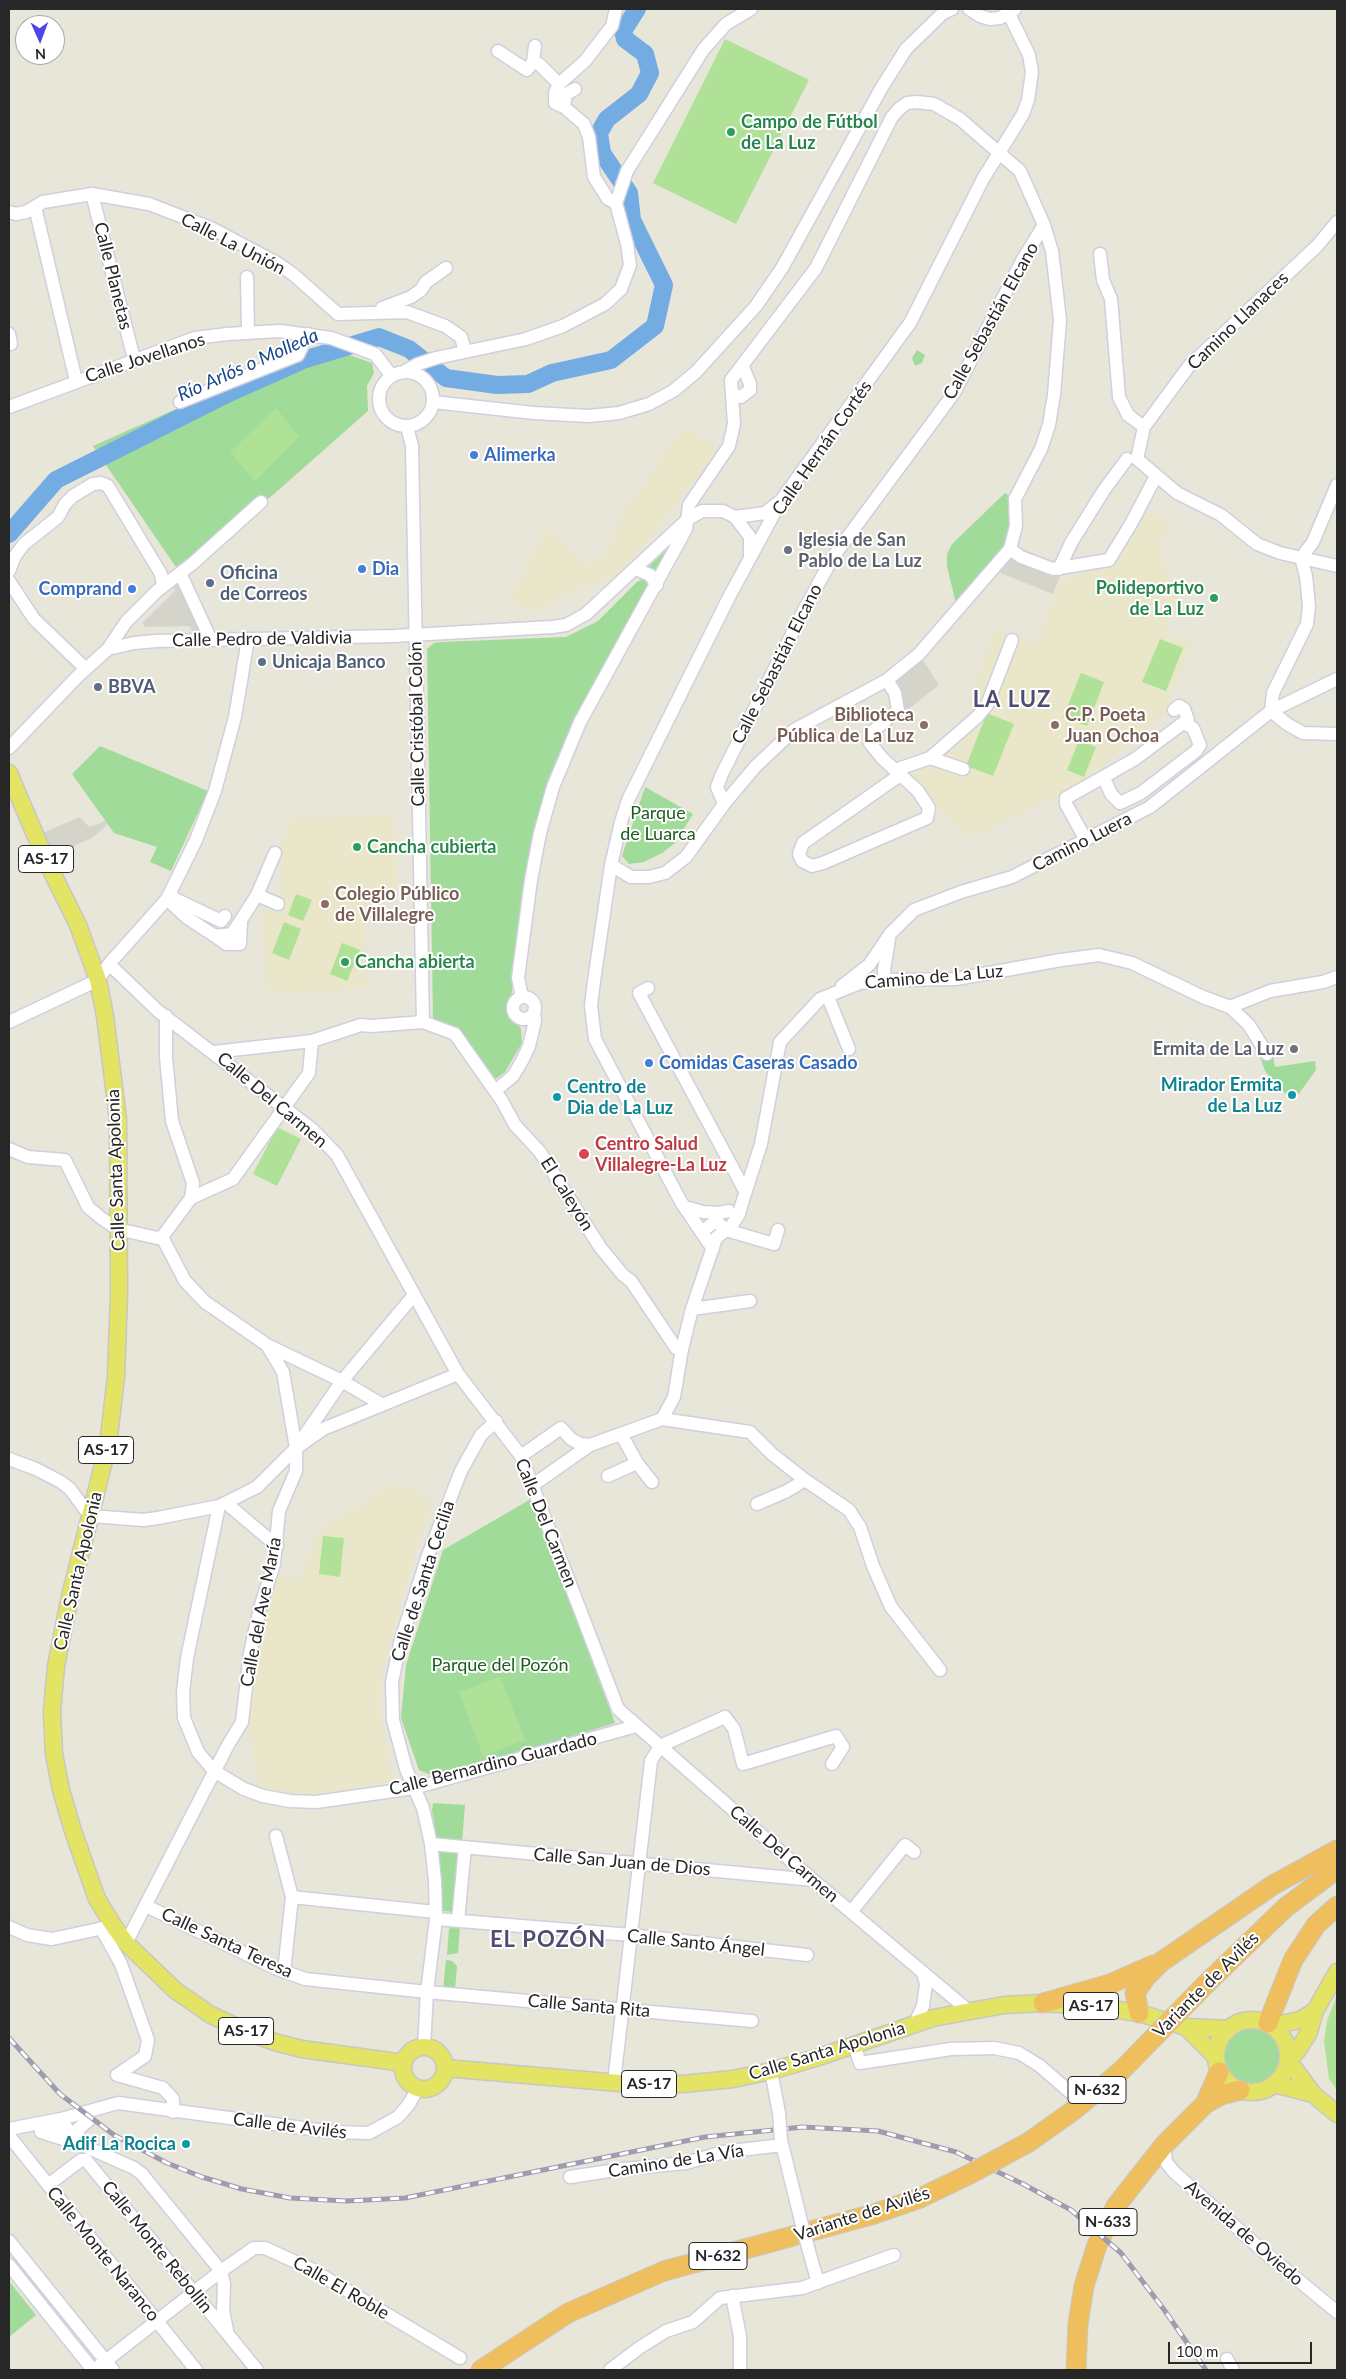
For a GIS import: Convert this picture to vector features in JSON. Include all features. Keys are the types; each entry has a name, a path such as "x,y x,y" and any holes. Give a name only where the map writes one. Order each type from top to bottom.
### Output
{"highway":[{"path":"1139,2014 1135,1993 1146,1977 1161,1962 1273,1885 1337,1850"},
{"name":"Variante de Avilés","path":"480,2370 568,2313 664,2271 874,2214 920,2198 970,2174 1029,2142 1074,2110 1121,2071 1206,1984 1286,1907 1337,1869"},
{"path":"1270,2024 1293,1960 1316,1925 1337,1906"},
{"path":"1043,2003 1110,1984 1161,1962"},
{"name":"N-633","path":"1205,2104 1217,2064"},
{"name":"N-633","path":"1076,2370 1078,2324 1084,2286 1097,2245 1116,2206 1164,2146 1205,2104 1221,2095 1240,2090"}],"main road":[{"name":"Calle Santa Apolonia","path":"9,772 45,858 78,925 98,980 106,1016 118,1119 116,1376 108,1444 71,1592 56,1666 52,1712 54,1754 61,1790 73,1831 107,1927 176,1991 211,2015 255,2035 302,2049 404,2063"},
{"path":"1288,2060 1298,2050 1308,2032 1315,2011 1337,1972"},
{"name":"AS-17","path":"969,2011 1043,2003 1091,2006 1139,2014 1186,2027 1228,2029 1246,2020 1270,2024"},
{"name":"Calle Santa Apolonia","path":"445,2068 614,2082 683,2084 733,2079 771,2071 854,2045 915,2023 969,2011"},
{"path":"1270,2024 1300,2020 1315,2011"},
{"path":"1240,2090 1253,2092 1264,2090 1282,2076 1288,2060 1287,2045 1281,2034 1270,2024"},
{"name":"AS-17","path":"1186,2027 1217,2064 1227,2082 1240,2090"},
{"path":"1217,2064 1220,2038 1228,2029"},
{"path":"424,2047 437,2051 442,2056 445,2068 444,2076 435,2086 418,2088 409,2083 405,2077 404,2063 408,2053 424,2047"},
{"path":"1288,2060 1313,2094 1337,2114"},
{"path":"1274,2084 1313,2094"}],"street":[{"path":"616,9 612,26 585,61 559,84 554,102 564,106 584,124 589,137 594,177 608,199 617,199"},
{"path":"405,371 419,374 430,384 433,402 430,412 421,422 407,427 393,424 382,414 378,400 381,386 391,375 436,358 526,339 563,326 605,304 621,289 630,265 617,199 627,171 703,50 726,24 751,9"},
{"path":"433,402 534,413 589,416 619,413 649,404 673,391 696,372 756,306 782,268 906,48 943,13 952,9"},
{"path":"969,9 980,16 990,19 1012,11"},
{"name":"Calle Hernán Cortés","path":"713,1249 685,1207 595,1039 591,1006 611,865 628,800 750,557 786,494 910,323 983,179 1023,114 1031,86 1032,72 1029,56 1012,11"},
{"path":"498,51 527,70 533,62 535,46"},
{"path":"533,62 539,64 559,84"},
{"path":"564,106 566,94 575,88"},
{"path":"522,997 518,978 531,880 542,822 553,787 580,722 657,585 686,529 689,505 729,446 734,424 730,389 731,380 743,367 816,268 886,129 899,109 908,103 934,104 960,119 1020,171 1044,225 1052,251 1060,320 1054,395 1049,426 1035,464 1015,499 1016,526 1010,549 919,654 887,680 794,730 755,767 724,804 686,857 665,873 649,877 631,877 608,888"},
{"name":"Calle La Unión","path":"9,212 16,214 26,212 43,202 92,194 149,204 211,228 277,263 294,275 338,314 407,312 445,326 461,337 465,351"},
{"name":"Calle Planetas","path":"92,194 134,359"},
{"path":"35,207 76,381"},
{"name":"Camino Llanaces","path":"1156,476 1137,459 1144,427 1189,366 1317,246 1337,222"},
{"name":"Calle Sebastián Elcano","path":"724,804 718,787 722,774 833,557 954,393 1018,270 1044,225"},
{"path":"1100,254 1103,280 1111,299 1119,397 1128,414 1144,427"},
{"path":"374,312 412,297 426,282 446,268"},
{"path":"247,277 248,333"},
{"name":"Calle Jovellanos","path":"9,407 134,359 195,338 248,333 280,332 308,334 331,338 366,348 375,354 391,375"},
{"path":"9,334 11,344 9,344"},
{"path":"180,402 298,355 308,334"},
{"path":"732,394 741,397 750,390 750,384 745,376 743,367"},
{"name":"Calle Cristóbal Colón","path":"407,427 412,446 423,1022"},
{"path":"1059,569 1071,543 1104,490 1127,460"},
{"path":"1010,549 1022,557 1053,569 1108,560 1132,522 1156,476 1177,493 1221,515 1257,544 1280,554 1337,566"},
{"path":"9,572 15,556 24,544 58,517 65,504 73,496 93,484 101,483 108,486 161,574 163,586"},
{"path":"1301,558 1313,542 1337,485"},
{"path":"735,517 765,512 786,494"},
{"path":"9,748 108,649 126,622 163,586 261,502"},
{"path":"688,519 702,511 713,510 723,511 735,517 750,538 750,557"},
{"name":"Calle Pedro de Valdivia","path":"108,649 134,643 394,636 416,633 566,625 586,614 688,519"},
{"path":"1301,558 1307,583 1309,606 1307,624 1273,693 1271,711 1287,724 1303,732 1337,734"},
{"path":"636,569 650,575 657,585"},
{"path":"180,573 210,640"},
{"path":"9,581 34,619 86,669"},
{"path":"126,622 134,643"},
{"path":"9,1022 98,980 109,964 167,897 196,840 215,791 234,717 248,639"},
{"path":"887,680 895,693 898,710 872,732 870,742 897,773 918,791 928,808 927,818 812,866 802,861 799,854 802,843 897,773 930,758 977,717 987,705 1012,640"},
{"name":"Camino Luera","path":"828,997 869,965 890,934 914,910 961,892 1012,877 1150,807 1271,711 1337,679"},
{"path":"1174,710 1182,706 1187,716 1187,724"},
{"path":"1086,840 1066,804 1066,798 1135,759 1171,730 1183,723 1193,728 1200,745 1196,751 1141,793 1120,803 1111,794 1104,778"},
{"path":"930,758 964,769"},
{"path":"167,897 186,917 215,936 232,934 256,895 275,853"},
{"path":"611,865 631,877"},
{"path":"256,895 278,904"},
{"path":"167,897 220,921 225,916"},
{"path":"885,980 884,970 890,934"},
{"name":"Camino de La Luz","path":"662,1419 674,1398 682,1349 692,1309 716,1238 724,1225 739,1214 761,1144 780,1042 820,999 860,983 885,980 932,981 965,978 1061,960 1099,955 1132,963 1203,997 1230,1007 1249,1025 1267,1054"},
{"name":"Calle Del Carmen","path":"109,964 166,1016 214,1052 283,1109 313,1130 337,1155 458,1374 521,1456 618,1710 813,1880 969,2011"},
{"path":"1230,1007 1270,991 1323,982 1337,977"},
{"path":"643,991 744,1196 730,1211 724,1225"},
{"path":"495,1091 518,1069 532,1036 530,1015 533,1003 530,999 522,997 515,1001 513,1011 519,1018 530,1015"},
{"path":"828,997 849,1049"},
{"path":"166,1016 166,1057 172,1121 193,1183 191,1198"},
{"path":"214,1052 312,1041 361,1025 423,1022"},
{"name":"El Caleyón","path":"423,1022 455,1034 495,1091 515,1126 540,1152 600,1247 623,1275 631,1281 676,1348 682,1349"},
{"path":"9,1149 28,1157 65,1160 88,1207 118,1230 157,1238 162,1237 191,1198 233,1179 309,1073 312,1041"},
{"path":"685,1207 719,1214 730,1211"},
{"path":"701,1232 724,1225 774,1244 773,1233"},
{"path":"162,1237 185,1281 205,1302 268,1345 382,1404"},
{"path":"296,1448 342,1382 414,1295"},
{"path":"692,1309 710,1307 727,1302 750,1301"},
{"name":"Calle del Ave María","path":"126,1944 214,1771 242,1722 250,1653 277,1546 280,1511 296,1471 296,1448 283,1372 268,1345"},
{"path":"9,1460 36,1469 61,1482 70,1489 90,1516 144,1520 223,1504 257,1487 296,1448 323,1429 458,1374"},
{"path":"533,1485 590,1444 662,1419 750,1432 772,1454 805,1480 849,1510 860,1527 873,1566 891,1607 940,1670"},
{"name":"Calle de Santa Cecilia","path":"424,2047 427,1992 436,1915 435,1881 431,1844 422,1808 406,1769 393,1720 392,1682 398,1650 427,1558 461,1471 481,1435 496,1421"},
{"path":"521,1456 561,1428 571,1439 580,1444 590,1444"},
{"path":"621,1434 637,1463 652,1482"},
{"path":"608,1476 637,1463"},
{"path":"757,1504 787,1491 805,1480"},
{"path":"223,1504 277,1546"},
{"name":"Calle Bernardino Guardado","path":"223,1504 187,1658 183,1692 184,1718 198,1752 214,1771 244,1790 290,1801 316,1802 414,1788 636,1726"},
{"path":"614,2082 650,1762 660,1746 725,1717 734,1729 743,1764 836,1736 843,1747 832,1764"},
{"path":"276,1836 292,1897 284,1972"},
{"name":"Calle San Juan de Dios","path":"431,1844 813,1880"},
{"path":"851,1912 905,1845 914,1852"},
{"path":"458,1921 465,1847"},
{"name":"Calle Santo Ángel","path":"292,1897 436,1915 458,1921 631,1936 807,1955"},
{"name":"Calle Santa Teresa","path":"146,1906 284,1972 306,1979 427,1992"},
{"path":"9,1927 27,1935 52,1939 107,1927 148,2040 145,2056 117,2075 163,2088 173,2098 173,2112"},
{"path":"915,2023 923,2006 926,1984 923,1973"},
{"name":"Calle Santa Rita","path":"427,1992 752,2021"},
{"path":"854,2045 860,2063 951,2049 994,2048 1019,2053 1040,2066 1072,2093"},
{"path":"771,2071 782,2142 818,2283"},
{"name":"Calle de Avilés","path":"9,2135 85,2118 118,2103 143,2108 333,2132 369,2133 380,2129 398,2117 409,2104 418,2088"},
{"path":"40,2128 66,2126 85,2118"},
{"path":"76,2142 79,2128 85,2118"},
{"path":"66,2126 76,2142"},
{"path":"40,2128 134,2168 142,2174 221,2271 224,2284 224,2311 228,2332"},
{"name":"Calle Monte Naranco","path":"9,2135 196,2370"},
{"name":"Camino de La Vía","path":"570,2178 623,2168 686,2162 723,2152 782,2142"},
{"name":"Avenida de Oviedo","path":"1164,2146 1166,2162 1174,2172 1337,2312"},
{"name":"Calle Monte Rebollin","path":"48,2185 81,2160 86,2160 228,2332 257,2370"},
{"path":"9,2241 109,2366"},
{"name":"Calle El Roble","path":"93,2370 109,2366 157,2321 254,2248 265,2248 310,2268 460,2358"},
{"path":"610,2370 666,2331 693,2322 720,2298 802,2288 894,2255"},
{"path":"9,2265 93,2370"},
{"path":"732,2296 740,2336 740,2370"},
{"path":"1226,2359 1233,2370"}],"shaded area":[{"path":"685,426 718,449 666,517 613,578 594,582 570,592 532,612 511,600 545,529 590,566 605,556 625,511"},
{"name":"C.P. Poeta Juan Ochoa","path":"1147,512 1170,525 1157,543 1177,598 1164,632 1192,644 1169,700 1175,704 1078,786 969,838 901,768 917,760 972,715 973,708 967,708 995,629 1036,645 1062,582 1080,574 1103,570 1113,565"},
{"path":"1015,546 1064,566 1053,594 993,570"},
{"path":"178,582 200,632 194,633 189,626 145,627 142,623 175,591 174,584"},
{"path":"919,654 939,685 901,715 887,680"},
{"name":"Colegio Público de Villalegre","path":"394,815 397,899 366,900 364,932 368,986 297,994 265,988 263,911 284,908 280,847 291,819"},
{"path":"80,817 89,827 105,821 108,824 92,838 51,856 42,833"},
{"path":"397,1483 433,1502 412,1561 382,1672 378,1706 393,1780 342,1792 307,1795 259,1787 247,1716 256,1643 275,1574 301,1581 316,1532"}],"green space":[{"name":"Campo de Fútbol de La Luz","path":"725,39 809,80 736,224 653,183"},
{"path":"315,347 335,350 372,363 374,373 367,386 368,411 274,494 178,570 93,446"},
{"path":"917,350 925,355 922,363 915,366 912,358"},
{"path":"276,408 299,436 255,482 230,452"},
{"path":"1005,493 1015,499 1010,549 956,604 947,566 947,554 952,544"},
{"path":"681,536 660,575 647,568"},
{"path":"643,579 648,585 577,718 548,779 523,885 511,999 511,1013 521,1029 522,1043 505,1072 494,1080 489,1079 467,1040 461,1034 436,1024 433,1018 427,649 434,643 442,642 566,637 598,621 637,582"},
{"path":"1160,639 1183,648 1166,691 1142,682"},
{"path":"1081,673 1104,682 1087,726 1063,717"},
{"path":"987,713 1014,724 993,776 966,766"},
{"path":"1079,740 1096,747 1084,777 1067,770"},
{"path":"100,746 208,791 171,871 150,862 157,847 114,833 72,774"},
{"name":"Parque de Luarca","path":"645,787 693,814 675,843 662,853 644,862 629,864 622,856"},
{"path":"296,894 312,900 303,921 288,915"},
{"path":"284,922 301,929 289,960 272,953"},
{"name":"Cancha abierta","path":"342,943 360,950 347,981 330,974"},
{"path":"1272,1052 1275,1067 1315,1061 1316,1070 1295,1099 1291,1100 1265,1071 1260,1056"},
{"path":"277,1127 301,1139 277,1186 253,1174"},
{"name":"Parque del Pozón","path":"531,1499 615,1723 438,1778 419,1770 401,1718 406,1665 443,1550"},
{"path":"323,1536 344,1538 340,1577 319,1574"},
{"path":"500,1677 525,1740 483,1756 459,1692"},
{"path":"433,1803 465,1805 462,1841 437,1840 432,1811"},
{"path":"439,1848 458,1850 454,1912 443,1911"},
{"path":"460,1926 458,1953 447,1955 449,1929"},
{"path":"446,1960 452,1961 457,1966 455,1990 443,1989"},
{"path":"1337,1995 1337,2090 1329,2079 1324,2041 1327,2021"},
{"path":"1245,2028 1257,2028 1271,2036 1279,2050 1277,2067 1271,2076 1257,2084 1245,2084 1235,2079 1228,2072 1223,2062 1223,2050 1228,2040 1235,2033"},
{"path":"9,2281 36,2315 9,2337"}],"waterway":[{"name":"Río Arlós o Molleda","path":"9,534 56,480 229,393 303,360 379,337 409,349 446,378 497,385 528,384 552,373 611,360 655,326 664,285 632,220 629,193 602,153 599,133 607,119 639,94 650,73 645,54 625,39 623,31 637,9"}],"railway":[{"path":"9,2038 60,2094 114,2135 167,2163 202,2177 242,2189 290,2198 347,2201 405,2198 705,2137 803,2127 878,2131 956,2152 1023,2184 1071,2210 1121,2253 1165,2311 1206,2370"}],"place":[{"name":"Campo de Fútbol de La Luz","path":"731,132"},
{"name":"Alimerka","path":"474,455"},
{"name":"Iglesia de San Pablo de La Luz","path":"788,550"},
{"name":"Dia","path":"362,569"},
{"name":"Oficina de Correos","path":"210,583"},
{"name":"Comprand","path":"132,589"},
{"name":"Polideportivo de La Luz","path":"1214,598"},
{"name":"Unicaja Banco","path":"262,662"},
{"name":"BBVA","path":"98,687"},
{"name":"Biblioteca Pública de La Luz","path":"924,725"},
{"name":"C.P. Poeta Juan Ochoa","path":"1055,725"},
{"name":"Cancha cubierta","path":"357,847"},
{"name":"Colegio Público de Villalegre","path":"325,904"},
{"name":"Cancha abierta","path":"345,962"},
{"name":"Ermita de La Luz","path":"1294,1049"},
{"name":"Comidas Caseras Casado","path":"649,1063"},
{"name":"Mirador Ermita de La Luz","path":"1292,1095"},
{"name":"Centro de Dia de La Luz","path":"557,1097"},
{"name":"Centro Salud Villalegre-La Luz","path":"584,1154"},
{"name":"Adif La Rocica","path":"186,2144"}],"district":[{"name":"LA LUZ","path":"1012,700"},
{"name":"EL POZÓN","path":"548,1940"}]}
